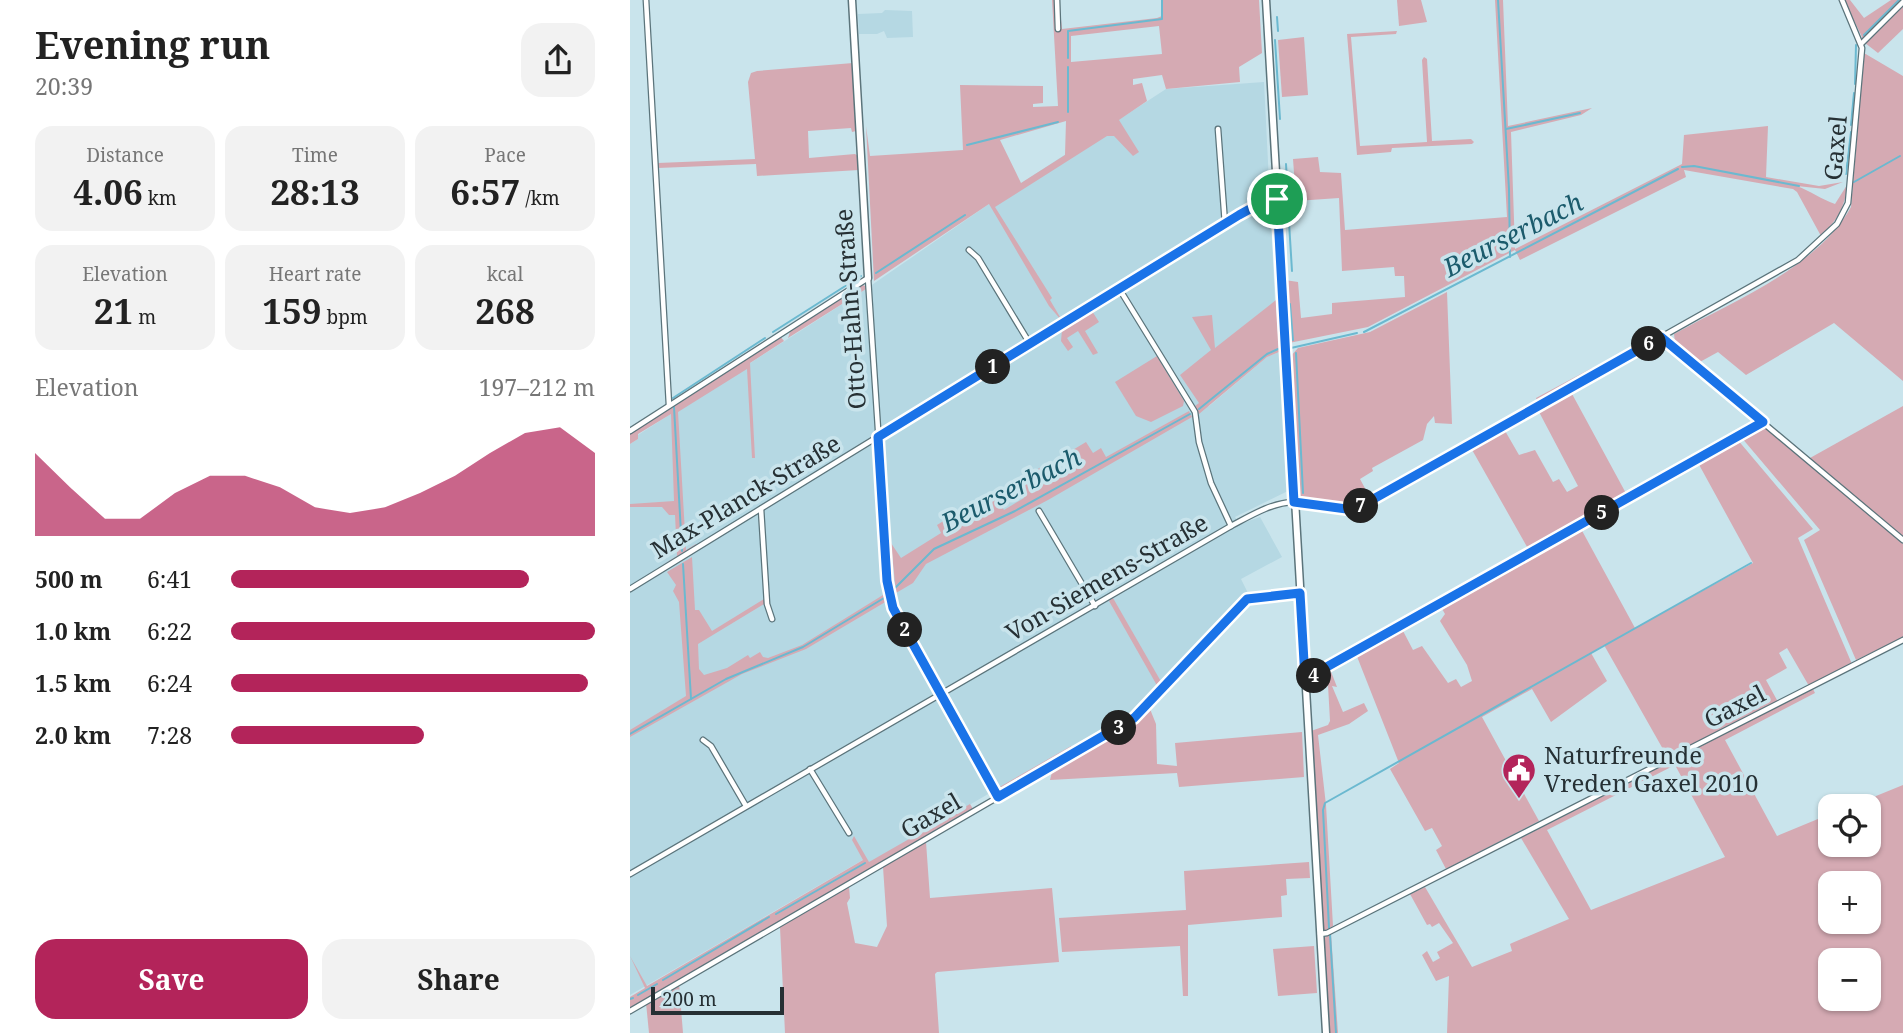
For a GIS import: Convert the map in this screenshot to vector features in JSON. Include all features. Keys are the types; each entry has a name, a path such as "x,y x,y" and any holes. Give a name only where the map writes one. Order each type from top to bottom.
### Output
{"street":[{"path":"646,0 669,405"},
{"name":"Otto-Hahn-Straße","path":"852,0 889,595 893,608 998,797"},
{"path":"1057,0 1058,29"},
{"path":"1266,0 1326,1033"},
{"name":"Gaxel","path":"1294,502 1354,510 1777,272 1810,250 1845,214 1849,197 1861,44 1842,0"},
{"path":"1861,44 1903,2"},
{"path":"1218,129 1225,224"},
{"name":"Max-Planck-Straße","path":"630,589 1225,224 1259,204 1277,199"},
{"path":"969,250 978,258 1030,344"},
{"path":"630,431 868,278"},
{"path":"1120,290 1195,412 1199,442 1210,483 1231,526"},
{"path":"1661,337 1903,540"},
{"path":"1305,679 1763,422"},
{"name":"Von-Siemens-Straße","path":"630,874 1231,526 1265,509 1294,502"},
{"path":"761,509 767,604 772,619"},
{"path":"1039,511 1096,606"},
{"name":"Gaxel","path":"630,1011 1134,718 1247,599 1300,593"},
{"name":"Gaxel","path":"1320,934 1327,933 1903,640"},
{"path":"703,740 711,746 746,806"},
{"path":"810,769 849,833"}],"shaded area":[{"path":"1052,0 1059,0 1062,29 1157,18 1162,16 1161,0 1259,0 1262,53 1239,67 1240,82 1166,89 1162,75 1133,79 1133,85 1142,83 1147,101 1119,120 1139,152 1133,156 1114,136 1107,136 995,207 1052,298 1050,300 1060,317 1063,317 1062,321 1049,306 989,204 874,281 866,126 870,156 963,150 960,85 1043,86 1043,103 1033,104 1033,107 1058,106","holes":["1159,26 1162,54 1071,62 1071,36","1066,121 1065,155 1021,183 1000,140"]},
{"path":"1397,0 1421,0 1427,22 1399,26"},
{"path":"1495,0 1503,0 1508,126 1592,108 1581,115 1511,132 1515,249 1682,164 1684,135 1768,126 1766,177 1819,186 1843,182 1825,189 1797,186 1835,204 1847,185 1836,219 1821,236 1793,189 1684,170 1686,177 1520,260 1515,250 1368,327 1289,343 1285,280 1298,282 1301,318 1332,314 1332,303 1405,297 1404,276 1395,276 1394,267 1342,271 1339,198 1296,201 1293,159 1318,157 1320,172 1341,173 1345,230 1507,217"},
{"path":"1844,0 1850,0 1864,18 1891,0 1903,0 1863,39"},
{"path":"1903,6 1903,29 1878,53 1865,43"},
{"path":"885,10 912,11 913,37 887,38 884,31 877,34 859,34 858,14 882,13"},
{"path":"1397,31 1396,34 1351,37 1360,146 1427,142 1422,60 1424,57 1427,59 1432,141 1471,139 1474,142 1472,144 1392,148 1391,152 1357,155 1347,34"},
{"path":"1304,37 1308,95 1282,97 1278,40"},
{"path":"1864,53 1903,76 1903,381 1834,323 1746,375 1718,352 1698,363 1675,342 1674,334 1772,281 1796,265 1836,229 1851,207"},
{"path":"853,63 856,131 852,132 851,128 808,131 809,158 855,154 858,156 859,170 757,176 756,164 658,168 658,163 755,159 748,82 751,73"},
{"path":"1264,82 1275,302 1208,407 1267,357 1279,352 1288,491 1235,517 1240,524 1260,517 1282,557 1241,579 1248,593 1159,689 1122,722 1074,750 1071,746 869,863 866,858 630,995 630,444 638,439 638,435 866,289 989,204 1166,89"},
{"path":"861,284 866,289 788,338 790,332"},
{"path":"1447,292 1452,424 1435,423 1434,416 1427,424 1423,440 1372,468 1373,471 1360,479 1367,492 1362,496 1366,502 1342,507 1300,500 1290,357 1298,348 1370,332"},
{"path":"1276,300 1279,352 1267,357 1199,414 1195,406 1199,403 1180,375 1211,350 1192,317 1212,315 1215,348"},
{"path":"1092,311 1099,322 1085,331 1098,353 1093,355 1078,331 1067,338 1073,347 1068,351 1061,341 1062,330"},
{"path":"780,336 784,341 750,363 755,458 752,458 747,369 678,412 686,550 696,546 662,565 677,556 675,515 669,515 662,507 630,507 630,504 674,501 671,414 638,434 638,439 630,444 630,433"},
{"path":"1157,356 1184,401 1183,406 1151,422 1136,416 1115,382"},
{"path":"1592,368 1596,371 1442,459 1440,457 1538,404 1536,398"},
{"path":"1571,392 1628,497 1530,552 1471,448 1504,429 1519,455 1535,450 1553,482 1559,479 1567,492 1578,486 1538,410"},
{"path":"1903,406 1903,537 1810,458"},
{"path":"1189,411 1192,417 1048,500 926,564 913,583 896,593 891,543 901,558 941,533 937,525 966,507 969,511 995,496 1004,510 1024,498 1024,491 1018,481 1046,464 1056,479 1079,465 1071,451 1086,442 1093,453 1101,448 1106,457"},
{"path":"1763,424 1903,544 1903,638 1856,660 1804,540 1820,530 1741,437"},
{"path":"1737,439 1813,529 1798,538 1852,664 1809,686 1787,648 1779,653 1787,668 1766,680 1778,702 1668,758 1604,645 1591,653 1607,681 1551,722 1532,689 1482,717 1539,821 1446,869 1436,850 1442,846 1432,828 1425,831 1390,769 1399,763 1356,654 1402,629 1413,650 1422,646 1448,683 1456,679 1461,687 1472,681 1467,665 1440,621 1445,614 1441,607 1580,527 1635,628 1753,563 1697,461"},
{"path":"692,557 695,610 699,610 712,631 764,599 764,604 698,644 699,669 704,675 727,668 748,655 750,658 760,652 763,657 768,658 802,645 883,595 883,575 887,601 806,649 742,674 630,737 630,730 686,696 679,602 673,591 676,585 667,572"},
{"path":"1113,598 1163,685 1159,689 1109,601"},
{"path":"1330,669 1337,687 1332,686 1343,712 1364,703 1368,711 1349,724 1318,735 1326,805 1333,926 1324,931 1311,731 1328,725 1330,721 1328,685 1319,685 1313,679"},
{"path":"1813,689 1815,693 1725,740 1777,836 1818,819 1818,857 1881,857 1881,794 1903,785 1903,1033 1447,1033 1449,976 1436,981 1422,955 1427,951 1433,962 1440,958 1437,952 1453,943 1439,923 1432,927 1427,925 1410,894 1425,887 1472,967 1512,951 1510,944 1569,919 1521,838","holes":["1675,765 1725,857 1591,910 1547,830"]},
{"path":"1147,708 1150,709 1156,724 1157,764 1177,766 1175,743 1302,732 1304,777 1179,787 1177,773 1050,780 1053,768 1135,720"},
{"path":"1071,746 1074,750 1001,793 996,789"},
{"path":"970,804 973,809 630,1008 630,997 645,988 630,956 647,986 863,860 852,840 854,836 869,862"},
{"path":"926,842 930,898 1052,888 1059,962 937,972 939,1033 785,1033 780,927 849,887 850,898 847,903 855,943 877,947 887,926 883,867"},
{"path":"1309,862 1310,878 1286,879 1287,895 1281,896 1282,917 1188,925 1188,996 1183,996 1180,946 1062,952 1059,918 1186,910 1184,871"},
{"path":"1331,934 1338,1033 1329,1033 1324,938"},
{"path":"1314,946 1317,993 1278,996 1273,949"},
{"path":"679,984 683,1033 649,1033 646,1003"}],"waterway":[{"path":"1068,58 1068,31 1162,19 1162,0"},
{"path":"1498,0 1509,189 1510,257"},
{"path":"1864,35 1899,0"},
{"path":"1277,17 1278,31"},
{"path":"1275,40 1280,119"},
{"path":"1855,84 1856,45"},
{"path":"1068,67 1068,112"},
{"path":"1851,125 1854,93"},
{"path":"1506,129 1580,113"},
{"path":"967,145 1058,122"},
{"path":"1846,174 1851,132"},
{"name":"Beurserbach","path":"1854,182 1900,156"},
{"path":"1286,164 1288,200"},
{"name":"Beurserbach","path":"1682,167 1694,166 1799,186"},
{"name":"Beurserbach","path":"1364,332 1678,169"},
{"path":"1288,206 1292,271"},
{"path":"876,273 965,215"},
{"path":"773,332 861,276"},
{"path":"1290,304 1293,340"},
{"name":"Beurserbach","path":"1291,348 1357,333"},
{"path":"673,398 765,338"},
{"name":"Beurserbach","path":"1199,409 1267,354 1278,349"},
{"path":"1296,353 1303,493"},
{"path":"674,407 682,551"},
{"name":"Beurserbach","path":"895,588 934,549 1015,511 1190,414"},
{"path":"1472,448 1500,431"},
{"path":"1424,474 1468,449"},
{"path":"1305,498 1345,505 1362,502"},
{"path":"1329,928 1323,810 1325,803 1751,563"},
{"path":"683,564 691,699"},
{"name":"Beurserbach","path":"630,734 726,679 803,647 884,598"},
{"path":"776,914 865,863"},
{"path":"663,980 769,917"},
{"path":"1330,934 1336,1033"},
{"path":"638,995 657,984"}],"place":[{"name":"Naturfreunde Vreden Gaxel 2010","path":"1519,800"}],"route":[{"path":"1277,199 1294,502 1354,510 1661,337 1763,422 1324,671 1305,679 1300,593 1247,599 1134,718 998,797 893,608 887,581 878,437 1239,215 1259,204 1277,199"}]}
